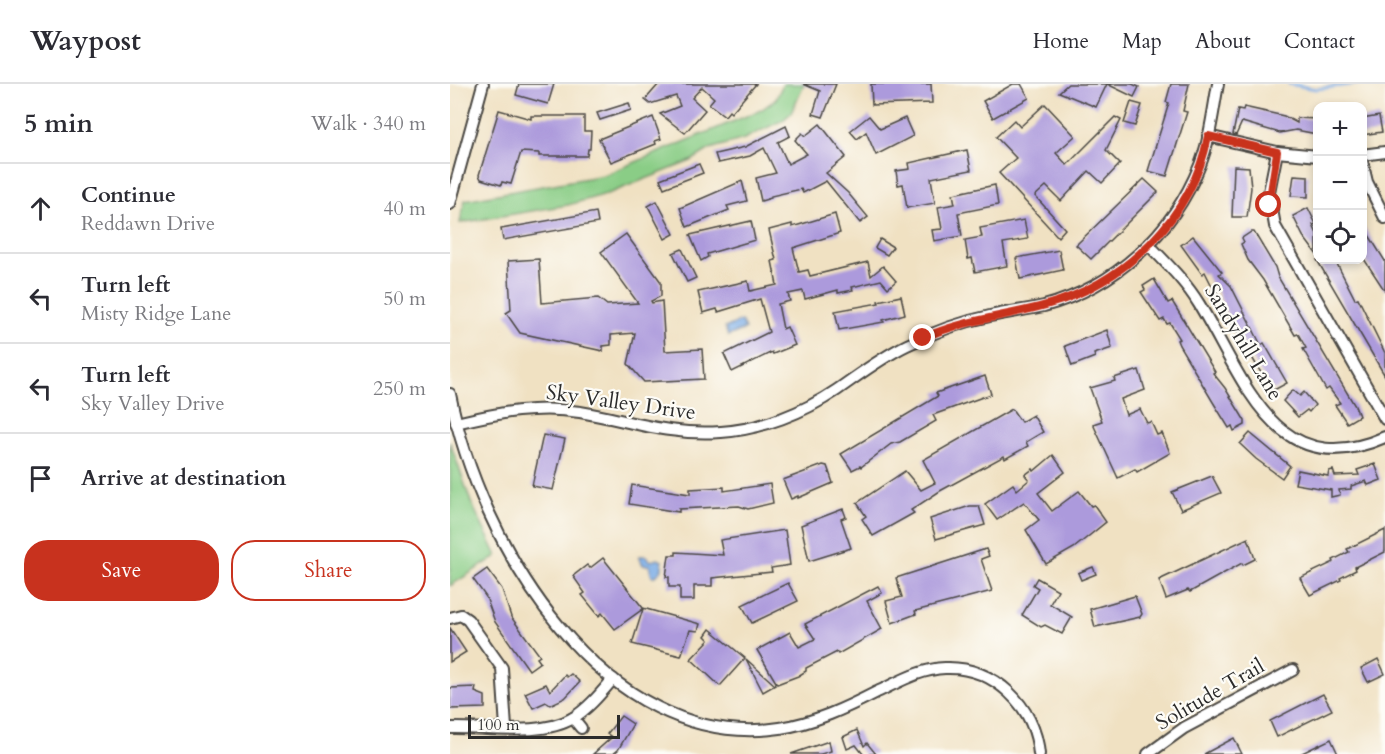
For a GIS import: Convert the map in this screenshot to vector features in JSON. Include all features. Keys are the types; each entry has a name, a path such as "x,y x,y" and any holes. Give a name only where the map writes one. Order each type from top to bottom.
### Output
{"street":[{"path":"450,204 455,158 483,84"},
{"name":"Sky Valley Drive","path":"456,423 489,415 538,409 580,412 677,432 723,432 765,424 820,401 881,359 941,330 972,320 1047,305 1080,293 1123,268 1149,244 1183,200 1201,164 1218,84"},
{"path":"1208,136 1277,152 1313,156"},
{"path":"1277,152 1269,192 1271,214 1277,232 1385,418"},
{"path":"1367,154 1385,152"},
{"path":"1367,183 1385,218"},
{"name":"Sandyhill Lane","path":"1149,244 1189,288 1255,401 1282,432 1308,445 1336,450 1359,447 1385,436"},
{"path":"450,394 456,423 472,474 509,552 555,618 613,679 657,709 691,723 727,729 762,731 817,720 918,673 945,668 959,669 989,678 1014,696 1031,721 1039,754"},
{"path":"455,617 474,628 502,668 506,728"},
{"name":"Solitude Trail","path":"1148,754 1184,728 1293,670"},
{"path":"450,729 547,728 573,718 613,679"},
{"path":"573,718 581,728"}],"green space":[{"path":"783,84 804,84 791,113 783,120 744,139 710,149 691,161 610,193 568,205 460,223 465,200 604,175 761,110 776,99"},
{"path":"450,442 471,502 497,556 450,586"}],"water":[{"path":"741,321 745,329 728,336 725,328"},
{"path":"639,556 646,556 651,561 658,559 662,561 662,569 656,576 652,576 649,565 643,565"}],"building":[{"path":"519,84 554,84 548,104 516,95"},
{"path":"659,84 756,84 731,113 729,111 725,116 709,104 714,98 702,87 692,98 705,110 685,133 660,114 680,106 676,96 650,104 645,100"},
{"path":"803,84 836,84 823,117 813,114 820,91"},
{"path":"871,84 931,84 932,103 872,105"},
{"path":"1013,84 1021,84 1029,98 993,118 983,101"},
{"path":"1068,84 1107,84 1096,107 1059,92"},
{"path":"1107,84 1132,84 1139,87 1134,97"},
{"path":"1171,84 1189,84 1183,111 1187,112 1167,176 1148,171 1169,103 1166,102"},
{"path":"1131,102 1142,105 1135,126 1124,123"},
{"path":"629,103 631,110 600,120 597,113"},
{"path":"1045,104 1075,136 1056,153 1067,165 1115,117 1121,120 1106,150 1120,164 1102,183 1089,171 1061,201 1046,186 1035,196 1065,229 1058,237 999,173 1016,158 996,137 1014,120 1020,127"},
{"path":"1244,107 1284,116 1297,123 1297,118 1313,119 1313,133 1296,130 1280,133 1242,122 1236,135 1233,134 1238,109 1243,110"},
{"path":"499,110 531,119 531,116 584,116 584,131 591,131 590,149 588,149 587,156 539,156 539,153 521,152 511,184 502,182 501,185 481,179 479,175"},
{"path":"869,116 880,129 905,118 913,136 876,155 866,132 857,139 850,131"},
{"path":"1379,116 1382,132 1367,134 1367,118"},
{"path":"653,117 661,139 655,141 656,144 611,162 599,139"},
{"path":"820,124 846,157 826,173 848,193 868,217 860,223 826,181 803,193 801,189 771,196 761,201 756,178 776,173 764,148 750,156 718,163 715,154 745,147 786,126 790,136 778,142 788,164 807,154 795,140 802,133 805,136"},
{"path":"967,150 971,170 931,178 935,203 907,208 903,184 898,185 896,171 910,169 909,163"},
{"path":"699,164 703,173 664,188 660,179"},
{"path":"1234,166 1249,167 1251,188 1247,217 1232,217"},
{"path":"1294,175 1308,176 1308,197 1291,196"},
{"path":"1144,179 1158,192 1091,259 1076,245"},
{"path":"742,181 747,201 727,206 729,210 687,227 680,208"},
{"path":"995,185 998,205 958,213 962,236 934,241 932,230 942,229 938,207 955,204 953,194"},
{"path":"657,201 674,234 665,239 648,206"},
{"path":"1308,208 1313,218 1313,250 1303,236 1293,216"},
{"path":"596,212 598,223 503,240 501,229"},
{"path":"835,214 840,233 793,248 799,272 808,270 810,276 868,262 871,276 883,266 896,281 888,288 881,280 852,287 853,290 838,293 838,290 805,299 803,291 788,294 790,301 778,304 783,329 787,327 795,345 773,354 772,352 732,372 724,354 769,332 760,299 718,312 717,309 703,313 698,292 748,281 750,291 777,285 772,261 776,260 769,230 792,224 792,227"},
{"path":"1024,220 1028,239 1003,243 1007,266 975,272 972,258 968,259 965,240 982,237 980,228"},
{"path":"751,221 755,240 707,254 708,257 701,261 690,235"},
{"path":"1254,232 1275,267 1278,277 1355,406 1359,416 1347,423 1335,405 1340,403 1329,388 1326,390 1303,349 1306,348 1298,334 1295,335 1263,280 1248,260 1241,244 1244,242 1242,238"},
{"path":"1367,232 1385,261 1385,291 1367,264"},
{"path":"626,234 661,282 661,296 651,301 652,303 662,301 665,351 702,349 704,379 644,382 628,364 635,333 611,335 611,345 603,346 603,351 520,333 506,313 511,310 508,261 539,259 542,303 598,298 607,305 638,303 601,252"},
{"path":"1193,236 1222,272 1219,274 1231,286 1261,345 1264,343 1287,383 1274,390 1267,383 1230,320 1214,284 1212,286 1205,272 1202,274 1181,245"},
{"path":"880,239 893,247 887,255 875,248"},
{"path":"682,249 696,278 687,282 673,253"},
{"path":"1059,250 1063,270 1020,279 1016,258"},
{"path":"1319,264 1337,264 1355,299 1358,298 1385,353 1385,376"},
{"path":"1154,279 1168,303 1172,301 1215,372 1213,373 1245,421 1245,425 1234,431 1232,426 1229,428 1179,345 1177,340 1180,339 1170,323 1167,324 1164,319 1160,321 1141,292 1145,290 1143,286"},
{"path":"901,296 905,314 883,320 884,322 839,330 835,311 879,303 878,301"},
{"path":"1107,330 1112,348 1094,354 1095,357 1072,366 1065,346"},
{"path":"1139,370 1145,390 1121,399 1126,415 1140,409 1147,423 1151,422 1157,435 1162,433 1170,453 1137,472 1135,469 1118,478 1093,424 1102,421 1090,388 1115,381 1114,378"},
{"path":"985,376 991,394 933,415 936,421 900,442 891,444 861,467 852,470 841,454 938,396 936,393"},
{"path":"1293,390 1300,396 1304,392 1315,405 1309,412 1307,410 1298,417 1283,401"},
{"path":"1012,409 1021,422 1033,415 1043,432 1026,442 1028,446 1005,459 1004,456 940,491 911,510 914,513 873,536 862,519 866,516 857,503 905,471 921,490 935,483 923,460"},
{"path":"1250,433 1290,466 1282,478 1240,444"},
{"path":"543,435 565,439 553,490 532,486"},
{"path":"1053,455 1065,472 1038,493 1052,511 1079,491 1091,506 1094,505 1106,522 1074,548 1046,564 1026,530 1039,520 1024,502 997,520 985,504 1013,484 1017,490 1029,480 1025,475 1033,469 1034,471"},
{"path":"1375,464 1381,480 1368,485 1366,481 1351,486 1351,489 1339,490 1340,495 1331,497 1331,490 1295,484 1298,470 1328,476 1329,471 1333,470 1335,476 1359,475 1357,470"},
{"path":"823,465 827,466 833,483 791,499 783,480"},
{"path":"1212,476 1221,493 1181,510 1172,492"},
{"path":"770,484 773,503 748,509 739,506 679,509 679,512 629,504 632,485 690,494 690,489 724,487 724,491"},
{"path":"970,506 979,506 985,525 936,539 930,519"},
{"path":"843,509 846,517 841,519 851,548 809,561 801,525"},
{"path":"785,530 790,565 771,568 772,572 712,578 712,586 694,586 694,600 680,600 680,587 669,587 669,577 666,577 669,555 676,555 676,552 723,555 720,540"},
{"path":"1385,530 1385,552 1355,567 1356,570 1340,578 1341,580 1310,595 1300,578 1334,562 1333,560 1349,552 1347,549"},
{"path":"1248,538 1255,559 1243,565 1242,563 1190,592 1188,590 1166,599 1159,580"},
{"path":"986,549 989,556 981,559 992,591 915,611 916,614 892,623 886,601 902,597 896,578"},
{"path":"603,558 643,608 700,624 698,631 690,630 681,656 632,644 643,609 615,629 602,613 599,616 582,595 585,593 573,576 587,565 590,568"},
{"path":"1093,567 1096,574 1081,580 1078,573"},
{"path":"487,569 502,589 511,617 540,656 537,658 540,662 529,670 495,622 486,597 473,579"},
{"path":"1037,578 1058,590 1050,604 1072,617 1062,634 1045,625 1041,627 1022,615 1038,588 1033,585"},
{"path":"788,583 798,601 752,623 742,605"},
{"path":"878,586 882,593 867,601 882,629 838,654 837,652 806,668 806,671 798,676 777,684 757,650 790,632 799,647 815,639 805,624"},
{"path":"1135,596 1142,614 1140,617 1095,627 1090,609"},
{"path":"450,628 466,652 450,662"},
{"path":"710,629 745,658 720,686 691,659 709,640 705,636"},
{"path":"746,659 775,685 763,692"},
{"path":"1378,659 1385,674 1368,682 1361,668"},
{"path":"571,674 580,682 565,698 550,705 546,702 533,708 525,693 546,684 550,691 565,675 567,677"},
{"path":"476,687 475,692 485,696 485,708 450,709 450,688"},
{"path":"1323,694 1332,710 1277,737 1270,721"},
{"path":"621,716 633,724 618,750 613,754 593,754 612,737 607,734"},
{"path":"857,730 864,746 867,743 876,754 863,754 856,745 847,749 843,737"},
{"path":"1234,738 1242,754 1204,754"},
{"path":"1331,739 1338,754 1300,754"},
{"path":"829,741 831,751 821,754 791,754"}],"waterway":[{"path":"1289,84 1316,89 1357,84"}],"route":[{"path":"923,338 972,320 1047,305 1065,299 1101,282 1123,268 1159,234 1174,214 1201,164 1208,136 1277,152 1271,176 1269,205"}]}
